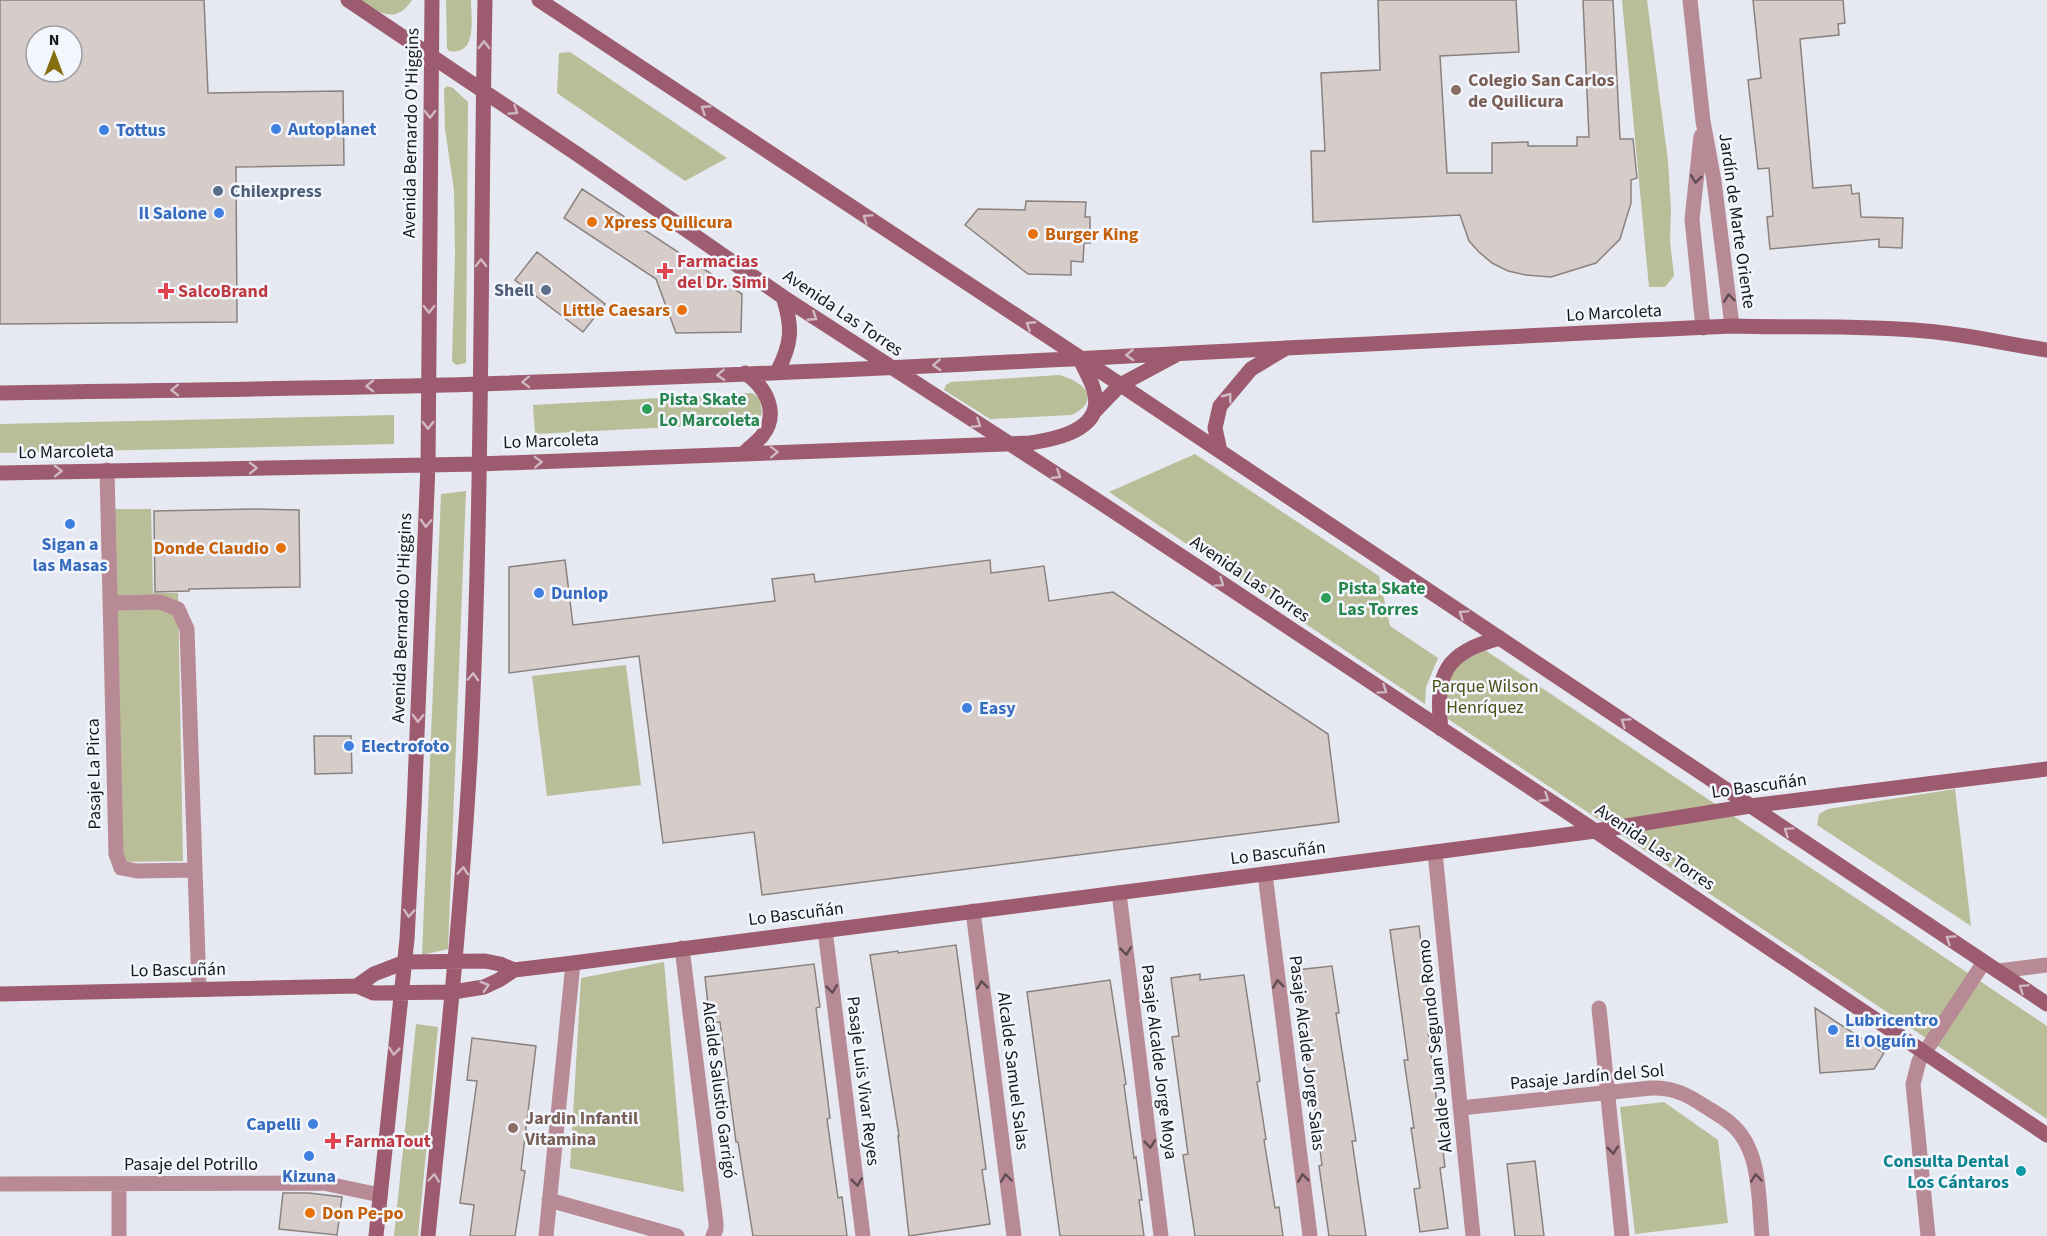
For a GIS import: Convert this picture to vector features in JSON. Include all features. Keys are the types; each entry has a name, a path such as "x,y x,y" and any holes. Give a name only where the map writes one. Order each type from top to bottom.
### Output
{"street":[{"name":"Avenida Las Torres","path":"348,0 783,297 1077,487 2047,1135"},
{"name":"Avenida Bernardo O'Higgins","path":"376,1236 405,962 414,808 428,465 432,0"},
{"path":"428,1236 456,961 470,758 479,464 485,0"},
{"path":"539,0 1079,357 2047,1004"},
{"name":"Jardín de Marte Oriente","path":"1690,0 1703,121 1714,181 1732,326"},
{"name":"Jardín de Marte Oriente","path":"1703,121 1692,219 1703,328"},
{"path":"777,372 785,357 790,337 789,319 783,297"},
{"name":"Lo Marcoleta","path":"0,393 480,384 745,374 1732,326 1845,327 1926,331 2047,350"},
{"path":"1220,451 1215,428 1220,406 1251,369 1288,347"},
{"name":"Lo Marcoleta","path":"0,472 479,464 1046,441 1071,433 1086,423 1120,385 1181,352"},
{"path":"1079,357 1094,391 1096,405 1094,412"},
{"path":"744,453 763,435 769,420 769,403 766,394 759,384 745,374"},
{"name":"Pasaje La Pirca","path":"107,471 116,854 121,868 137,871 195,870"},
{"path":"110,603 160,602 178,609 187,629 199,988"},
{"path":"1441,729 1440,688 1451,662 1469,649 1500,638"},
{"name":"Lo Bascuñán","path":"0,994 357,986 373,993 453,992 484,987 514,970 1435,852 1595,831 1750,806 2047,769"},
{"name":"Alcalde Juan Segundo Romo","path":"1435,852 1473,1236"},
{"name":"Pasaje Alcalde Jorge Salas","path":"1264,874 1310,1236"},
{"name":"Pasaje Alcalde Jorge Moya","path":"1119,893 1161,1236"},
{"name":"Alcalde Samuel Salas","path":"973,911 1014,1236"},
{"name":"Pasaje Luis Vivar Reyes","path":"825,930 864,1236"},
{"name":"Alcalde Salustio Garrigó","path":"682,948 716,1223 713,1236"},
{"name":"Lo Bascuñán","path":"357,986 374,974 405,962 485,961 514,970"},
{"path":"1928,1236 1913,1084 1915,1072 1925,1052 1984,962"},
{"path":"546,1236 573,963"},
{"path":"1998,971 2047,965"},
{"path":"1599,1008 1622,1236"},
{"name":"Pasaje Jardín del Sol","path":"1460,1108 1651,1088 1669,1088 1690,1096 1730,1123 1745,1142 1755,1166 1762,1236"},
{"name":"Pasaje del Potrillo","path":"0,1184 322,1183 380,1195"},
{"path":"119,1184 119,1236"},
{"path":"549,1200 677,1236"}],"green space":[{"path":"360,0 412,0 400,12 387,14"},
{"path":"446,0 471,0 472,25 469,42 465,48 458,51 449,51 447,48"},
{"path":"1622,0 1647,0 1668,161 1670,241 1674,276 1665,287 1649,287"},
{"path":"570,52 727,158 685,181 557,93 559,53"},
{"path":"447,86 453,88 468,102 466,363 456,365 452,361 454,190 445,129 444,89"},
{"path":"1059,375 1082,386 1088,397 1081,409 1072,415 990,419 944,390 951,382"},
{"name":"Pista Skate Lo Marcoleta","path":"752,393 760,398 762,414 753,423 535,434 533,405"},
{"path":"394,415 394,444 0,453 0,424"},
{"name":"Pista Skate Las Torres","path":"1195,454 1379,576 1390,626 1438,658 1426,687 1425,704 1109,492"},
{"path":"466,491 448,949 422,955 441,494"},
{"path":"113,509 151,509 153,593 178,593 183,861 121,862"},
{"name":"Parque Wilson Henríquez","path":"1485,650 2047,1026 2047,1119 1448,719 1445,695 1455,665"},
{"path":"626,665 641,785 547,796 532,676"},
{"path":"1955,789 1971,926 1817,825 1819,814 1828,809"},
{"path":"664,962 684,1192 570,1168 581,978"},
{"path":"416,1024 438,1027 418,1236 394,1236"},
{"path":"1664,1102 1718,1140 1728,1223 1635,1234 1620,1107"}],"building":[{"name":"Tottus","path":"0,0 204,0 208,93 343,91 344,165 236,167 237,322 0,324"},
{"path":"1378,0 1516,0 1519,52 1440,56 1447,173 1492,173 1492,143 1528,142 1528,146 1577,146 1577,137 1589,137 1583,0 1613,0 1620,139 1633,139 1637,178 1631,180 1631,203 1620,239 1596,263 1551,277 1508,271 1492,263 1469,241 1460,215 1313,222 1311,151 1325,151 1321,73 1380,70"},
{"path":"1753,0 1843,0 1845,23 1838,24 1839,35 1800,39 1813,188 1851,185 1852,194 1859,193 1861,217 1903,218 1902,248 1879,247 1879,239 1770,249 1767,217 1773,216 1769,168 1758,169 1748,80 1761,78"},
{"path":"582,189 742,294 741,332 676,333 656,279 564,218"},
{"name":"Burger King","path":"1026,201 1086,202 1085,217 1090,217 1090,243 1084,243 1083,262 1071,261 1071,275 1028,274 965,225 978,209 1025,210"},
{"path":"537,252 605,304 583,332 515,280"},
{"path":"299,510 300,587 189,589 189,591 155,592 154,511"},
{"name":"Easy","path":"565,560 573,625 775,601 772,579 814,574 815,582 990,560 991,573 1044,566 1049,601 1113,592 1328,734 1339,822 762,895 754,832 663,843 639,656 509,673 509,567"},
{"path":"314,736 351,736 352,773 315,774"},
{"path":"1419,926 1432,1031 1428,1031 1445,1167 1440,1168 1448,1228 1420,1232 1414,1189 1420,1188 1404,1060 1408,1060 1390,930"},
{"path":"956,945 986,1169 982,1170 990,1224 909,1236 899,1136 870,955"},
{"path":"814,964 820,1007 816,1008 830,1118 827,1119 838,1198 842,1197 847,1236 753,1236 738,1142 736,1142 720,1022 710,1023 705,977"},
{"path":"1332,966 1339,1013 1336,1013 1356,1141 1352,1141 1366,1236 1329,1236 1319,1166 1322,1165 1296,970"},
{"path":"1200,974 1200,980 1244,975 1260,1081 1257,1082 1266,1139 1264,1140 1275,1208 1279,1207 1283,1236 1195,1236 1183,1155 1188,1154 1172,1037 1179,1036 1171,978"},
{"path":"1110,980 1126,1084 1124,1085 1134,1158 1136,1157 1142,1200 1139,1200 1144,1236 1060,1236 1027,992"},
{"name":"Lubricentro El Olguín","path":"1815,1008 1884,1053 1874,1069 1820,1073"},
{"path":"472,1038 536,1046 521,1170 525,1171 515,1236 470,1236 474,1205 460,1203 477,1081 467,1080"},
{"path":"1535,1161 1544,1236 1515,1236 1507,1164"},
{"name":"Don Pe-po","path":"283,1193 342,1197 337,1235 279,1229"}],"place":[{"name":"Colegio San Carlos de Quilicura","path":"1456,90"},
{"name":"Autoplanet","path":"276,129"},
{"name":"Tottus","path":"104,130"},
{"name":"Chilexpress","path":"218,191"},
{"name":"Il Salone","path":"219,213"},
{"name":"Xpress Quilicura","path":"592,222"},
{"name":"Burger King","path":"1033,234"},
{"name":"Farmacias del Dr. Simi","path":"665,271"},
{"name":"Shell","path":"546,290"},
{"name":"SalcoBrand","path":"166,291"},
{"name":"Little Caesars","path":"682,310"},
{"name":"Pista Skate Lo Marcoleta","path":"647,409"},
{"name":"Sigan a las Masas","path":"70,524"},
{"name":"Donde Claudio","path":"281,548"},
{"name":"Dunlop","path":"539,593"},
{"name":"Pista Skate Las Torres","path":"1326,598"},
{"name":"Easy","path":"967,708"},
{"name":"Electrofoto","path":"349,746"},
{"name":"Lubricentro El Olguín","path":"1833,1030"},
{"name":"Capelli","path":"313,1124"},
{"name":"Jardin Infantil Vitamina","path":"513,1128"},
{"name":"FarmaTout","path":"333,1141"},
{"name":"Kizuna","path":"309,1156"},
{"name":"Consulta Dental Los Cántaros","path":"2021,1171"},
{"name":"Don Pe-po","path":"310,1213"}]}
